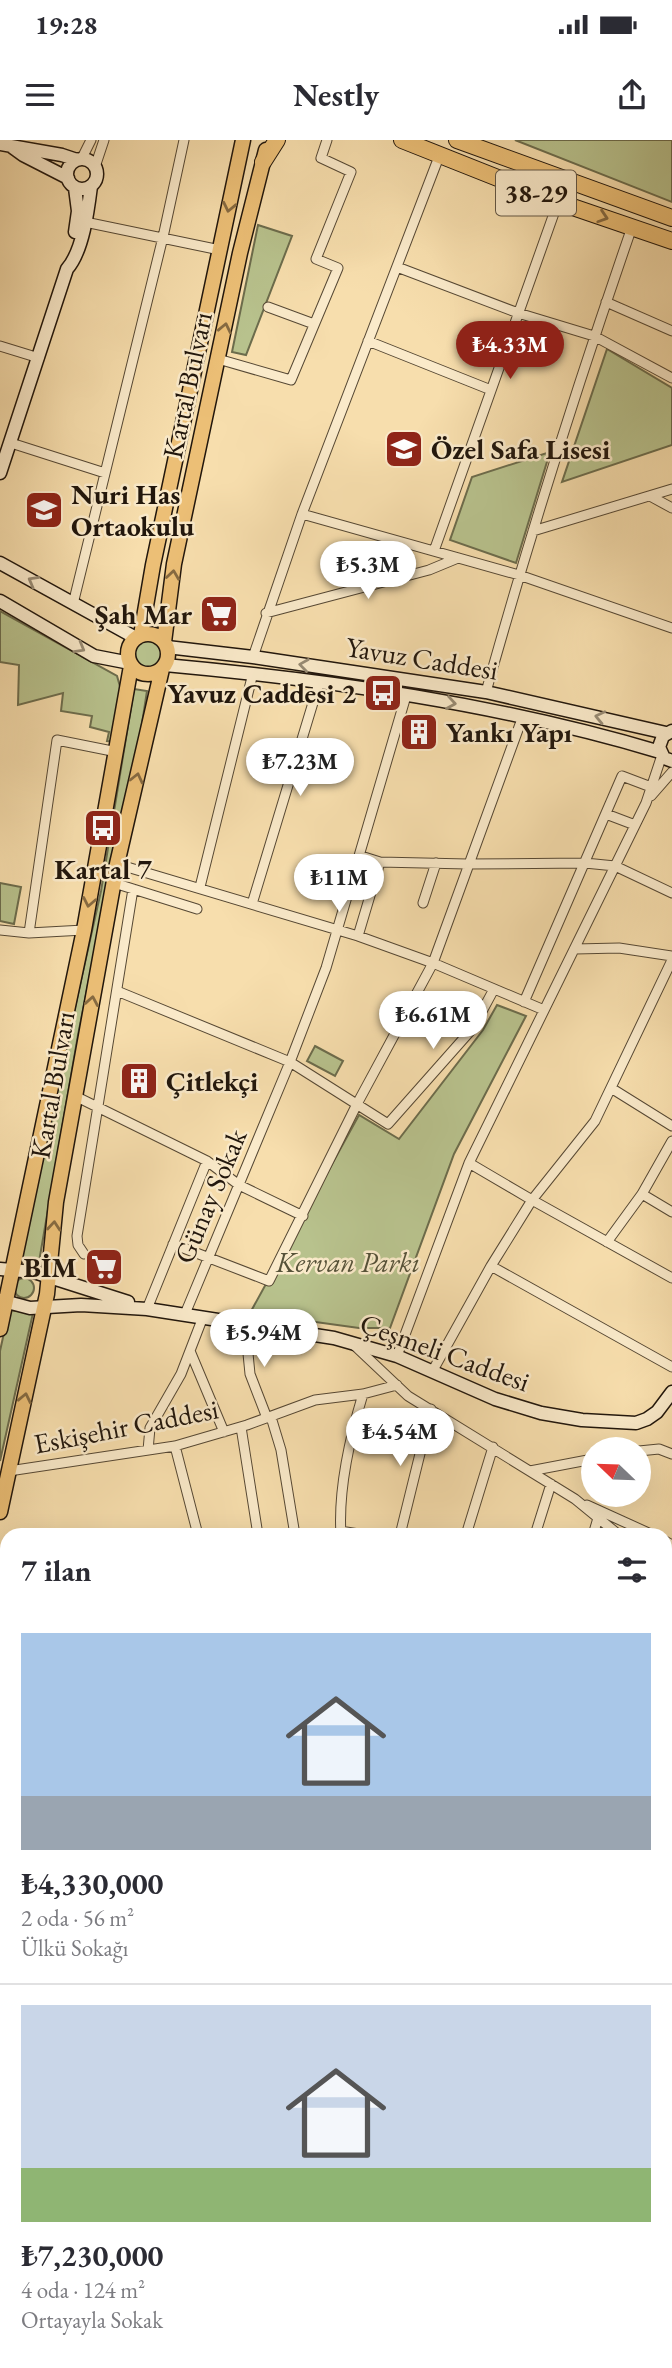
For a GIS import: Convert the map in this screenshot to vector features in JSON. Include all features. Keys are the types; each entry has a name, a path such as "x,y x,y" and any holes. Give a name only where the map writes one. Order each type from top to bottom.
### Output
{"highway":[{"path":"263,162 277,140"},
{"name":"38-29","path":"402,140 558,202 672,241"},
{"name":"38-29","path":"457,140 672,218"}],"main road":[{"name":"Kartal Bulvarı","path":"138,637 243,140"},
{"name":"Kartal Bulvarı","path":"165,645 174,564 240,253 269,140"},
{"path":"151,634 165,645 168,657 163,667 155,673 145,674 131,665 128,651 138,637 151,634"},
{"name":"Kartal Bulvarı","path":"0,1329 6,1270 84,930 131,665"},
{"name":"Kartal Bulvarı","path":"0,1512 44,1306 56,1202 117,864 163,667"}],"street":[{"path":"67,269 77,221 68,169 79,160 91,140"},
{"path":"95,167 104,140"},
{"path":"73,604 163,237 184,140"},
{"path":"218,359 291,380 338,268 316,260 351,172 321,158 327,140"},
{"path":"0,473 85,222 91,186 97,175 95,167 89,161 6,146"},
{"path":"6,146 83,189 91,186"},
{"path":"253,657 302,514 440,154"},
{"path":"434,551 558,202"},
{"path":"85,222 220,250"},
{"path":"486,692 519,575 594,335 632,227"},
{"path":"397,267 518,313 594,335 672,379"},
{"path":"606,302 672,331"},
{"path":"268,307 314,324"},
{"path":"368,341 491,390"},
{"path":"0,346 38,358"},
{"path":"11,443 105,473"},
{"path":"533,531 672,489"},
{"path":"650,496 672,508"},
{"path":"302,514 519,575 672,628"},
{"path":"266,613 429,570 458,558"},
{"path":"0,563 138,637"},
{"path":"0,601 94,656 131,665"},
{"name":"Yavuz Caddesi","path":"165,645 486,692 670,731"},
{"name":"Yavuz Caddesi","path":"163,667 253,673 523,716 597,733 664,756"},
{"path":"200,887 253,673"},
{"path":"252,904 319,683"},
{"name":"Günay Sokak","path":"184,1314 290,1062 339,930 406,696"},
{"path":"173,1244 268,1281 357,1104 433,963 523,716"},
{"path":"397,1356 469,1163 646,803 664,756 660,739 670,731"},
{"path":"29,933 57,740 117,752"},
{"path":"646,803 672,772"},
{"path":"524,1002 622,776 651,787"},
{"path":"606,814 635,825"},
{"path":"361,856 380,862 585,863 615,866 672,892"},
{"path":"358,936 380,862"},
{"path":"423,903 436,863"},
{"path":"117,864 358,936 433,963 544,1010"},
{"path":"114,883 197,909"},
{"path":"84,1254 78,1245 77,1236 133,889"},
{"path":"0,930 29,933 84,930"},
{"path":"432,1372 531,1200 595,1121 672,958 620,948 575,949"},
{"path":"117,991 290,1062 388,1124 472,1028 494,989"},
{"path":"611,1088 672,1126"},
{"path":"75,1096 206,1161 239,1185 303,1216"},
{"path":"607,1242 642,1194 672,1141"},
{"path":"147,1308 206,1161"},
{"path":"469,1163 672,1278"},
{"path":"642,1194 672,1212"},
{"path":"491,1266 672,1367"},
{"name":"Çeşmeli Caddesi","path":"6,1270 28,1271 147,1308"},
{"name":"Çeşmeli Caddesi","path":"3,1301 26,1308 81,1305 147,1308 350,1342 397,1356 495,1399 541,1413 582,1420 624,1424 647,1419 657,1412 672,1392"},
{"path":"148,1450 150,1428 181,1374 203,1317"},
{"path":"245,1323 250,1374 281,1450 294,1528"},
{"path":"350,1342 408,1396 575,1499 638,1528"},
{"path":"190,1351 224,1432"},
{"name":"Eskişehir Caddesi","path":"9,1471 175,1446 241,1427 315,1400 363,1394 397,1385"},
{"path":"340,1528 351,1439 363,1394"},
{"path":"402,1528 431,1409"},
{"path":"241,1427 257,1528"},
{"path":"175,1446 196,1528"},
{"path":"468,1528 493,1447"},
{"path":"651,1450 659,1449 672,1454"},
{"path":"530,1471 581,1461"},
{"path":"537,1528 551,1484"},
{"path":"575,1499 611,1528"},
{"path":"595,1528 598,1518"}],"green space":[{"path":"515,140 672,140 672,202"},
{"path":"258,225 292,236 246,355 232,352"},
{"path":"607,349 672,388 672,445 562,482"},
{"path":"550,452 516,563 450,540 472,477"},
{"path":"0,611 117,676 121,690 117,742 107,741 109,732 90,727 92,716 61,711 63,693 18,705 19,665 0,662"},
{"path":"148,640 158,644 162,654 158,664 148,668 138,664 134,654 138,644"},
{"path":"134,689 147,691 133,782 106,893 78,1035 39,1262 19,1258 101,891"},
{"path":"0,883 21,887 14,924 0,921"},
{"name":"Kervan Parkı","path":"497,1005 526,1016 454,1154 390,1328 359,1328 250,1313 359,1115 399,1139 483,1030"},
{"path":"315,1046 343,1061 335,1076 307,1061"},
{"path":"20,1278 28,1278 34,1288 28,1298 20,1298 14,1292 14,1284"},
{"path":"9,1310 33,1313 0,1461 0,1351"}],"place":[{"name":"Özel Safa Lisesi","path":"404,449"},
{"name":"Nuri Has Ortaokulu","path":"44,510"},
{"name":"Şah Mar","path":"219,614"},
{"name":"Yavuz Caddesi 2","path":"383,693"},
{"name":"Yankı Yapı","path":"419,732"},
{"name":"Kartal 7","path":"103,828"},
{"name":"Çitlekçi","path":"139,1081"},
{"name":"BİM","path":"104,1267"}]}
